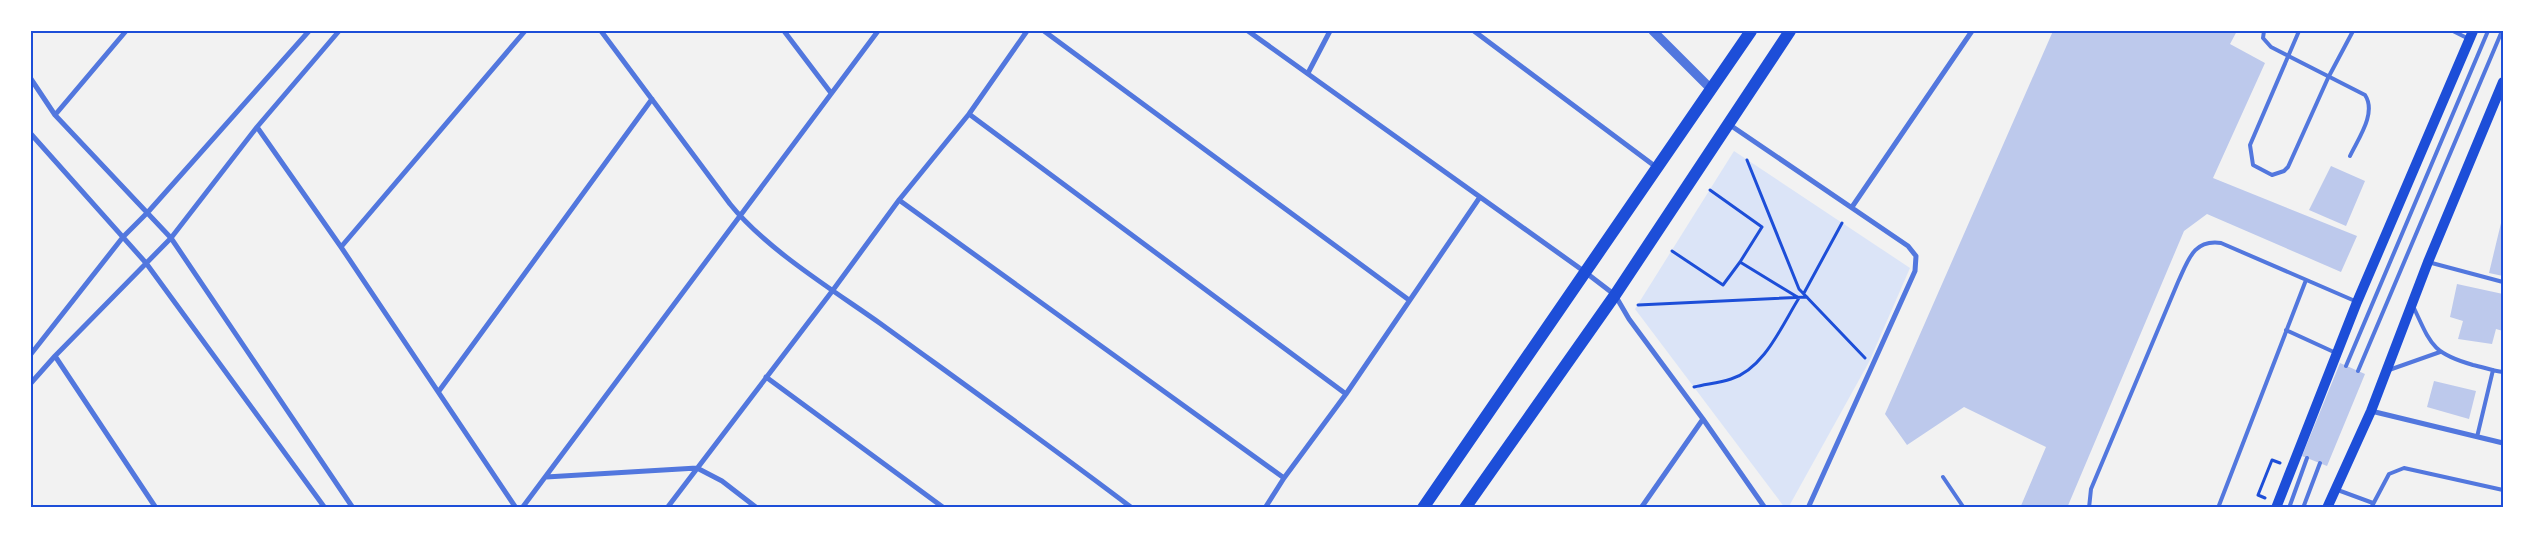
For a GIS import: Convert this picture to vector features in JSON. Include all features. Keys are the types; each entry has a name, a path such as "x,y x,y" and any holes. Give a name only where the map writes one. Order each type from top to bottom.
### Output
{"main road":[{"path":"1423,508 1751,31"},
{"path":"1465,508 1615,295 1727,123 1790,31"},
{"path":"2273,504 2338,354 2357,302 2471,35"},
{"path":"2327,508 2372,411 2428,262 2503,82"}],"street":[{"path":"55,115 126,31"},
{"path":"31,354 123,237 148,212 310,31"},
{"path":"31,383 171,238 257,127 339,31"},
{"path":"340,247 525,31"},
{"path":"601,31 740,216 754,229 833,290 1045,441 1132,508"},
{"path":"784,31 831,93"},
{"path":"522,508 878,31"},
{"path":"667,508 899,200 969,114 1027,31"},
{"path":"1044,31 1410,300"},
{"path":"1248,31 1615,295 1643,339 1703,418 1765,508"},
{"path":"1308,73 1330,31"},
{"path":"1474,31 1656,167"},
{"path":"1653,31 1711,89"},
{"path":"1852,207 1972,31"},
{"path":"31,79 55,115 171,238 353,508"},
{"path":"439,391 652,99"},
{"path":"969,114 1346,394"},
{"path":"1727,123 1908,246 1916,256 1915,271 1808,508"},
{"path":"257,127 439,391 516,508"},
{"path":"31,134 33,142 146,263 325,508"},
{"path":"1265,508 1284,478 1346,394 1480,197"},
{"path":"899,200 1284,478"},
{"path":"55,356 156,508"},
{"path":"766,378 944,508"},
{"path":"2372,411 2503,443"},
{"path":"1641,508 1703,418"},
{"path":"546,476 697,468 722,481 757,508"}],"lane":[{"path":"2264,31 2266,43 2328,78 2365,95 2369,102 2370,113 2350,156"},
{"path":"2299,31 2250,146 2253,165 2266,174 2277,174 2288,167 2328,78 2353,31"},
{"path":"2453,31 2471,35"},
{"path":"2346,366 2488,31"},
{"path":"2358,371 2502,31"},
{"path":"2089,508 2091,489 2192,252 2204,243 2221,243 2357,302"},
{"path":"2428,262 2503,282"},
{"path":"2218,508 2306,280"},
{"path":"2412,304 2427,335 2440,352 2450,358 2503,372"},
{"path":"2286,330 2338,354"},
{"path":"2387,371 2411,360 2440,352"},
{"path":"2477,436 2493,370"},
{"path":"2289,508 2307,458"},
{"path":"2303,508 2320,464"},
{"path":"2371,508 2389,474 2404,468 2503,490"},
{"path":"1943,477 1964,508"},
{"path":"2335,489 2373,503"}],"path":[{"path":"1747,160 1799,289 1869,362"},
{"path":"1672,251 1723,285 1762,227 1710,190"},
{"path":"1804,294 1842,223"},
{"path":"1740,262 1799,298"},
{"path":"1638,305 1808,297"},
{"path":"1693,387 1733,378 1750,369 1763,355 1799,298"},
{"path":"2272,460 2258,495 2273,504"}],"shaded area":[{"path":"1734,151 1910,268 1869,362 1788,508 1785,508 1635,309"}],"building":[{"path":"2053,31 2237,31 2230,44 2265,63 2213,178 2357,236 2341,272 2207,214 2184,231 2067,508 2020,508 2046,447 1964,407 1907,445 1885,414"},
{"path":"2331,166 2365,181 2346,226 2309,210"},
{"path":"2503,219 2503,276 2489,273"},
{"path":"2457,284 2503,294 2503,331 2496,329 2492,344 2458,339 2463,321 2450,317"},
{"path":"2340,363 2365,374 2327,466 2302,456"},
{"path":"2434,381 2476,391 2469,419 2427,407"}]}
